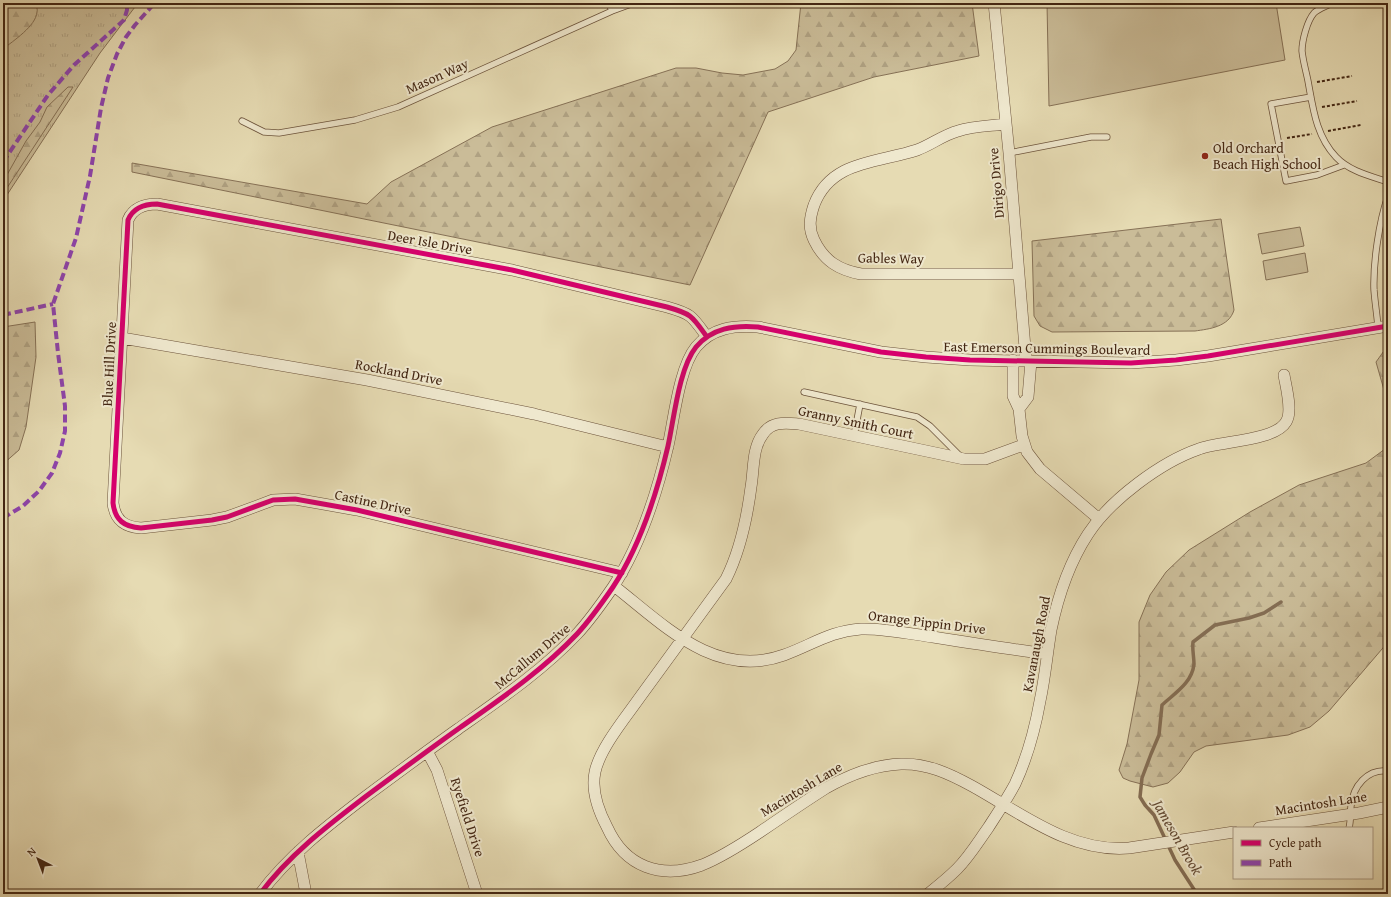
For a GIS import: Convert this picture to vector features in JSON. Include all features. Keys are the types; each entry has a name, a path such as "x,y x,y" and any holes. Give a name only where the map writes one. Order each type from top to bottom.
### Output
{"street":[{"name":"Dirigo Drive","path":"994,3 1028,360 1028,397 1020,409"},
{"name":"Gables Way","path":"1006,124 968,128 957,131 918,150 899,156 856,165 840,172 822,190 815,202 810,215 810,226 812,236 817,246 828,260 839,268 848,272 861,274 1019,274"},
{"name":"Deer Isle Drive","path":"136,210 146,205 157,204 512,270 685,312 694,319 707,337"},
{"name":"Blue Hill Drive","path":"119,521 115,513 113,503 128,224 129,217 136,210"},
{"name":"East Emerson Cummings Boulevard","path":"707,337 725,328 745,326 769,329 881,352 955,359 1131,363 1189,359 1383,326"},
{"name":"McCallum Drive","path":"260,894 267,884 298,852 341,815 508,693 547,662 586,624 614,586 631,555 648,514 668,447 681,384 687,363 693,351 707,337"},
{"name":"Rockland Drive","path":"122,338 375,382 534,414 668,447"},
{"path":"1013,360 1013,396 1020,409 1020,426 1023,445 1031,459 1040,469 1099,519"},
{"name":"Kavanaugh Road","path":"928,894 956,870 967,858 1003,804 1014,784 1022,766 1035,725 1052,629 1066,579 1082,544 1099,519 1135,486 1186,454 1213,444 1263,436 1280,430 1286,422 1289,412 1284,375"},
{"name":"Granny Smith Court","path":"682,639 726,579 732,567 747,510 758,442 762,434 771,426 783,422 799,424 961,458 977,460 985,459 1023,445"},
{"name":"Castine Drive","path":"119,521 127,526 141,528 194,523 227,517 273,500 295,499 357,510 622,572"},
{"name":"Orange Pippin Drive","path":"614,586 682,639 693,646 722,658 740,660 772,659 785,655 832,634 863,629 914,634 1047,654"},
{"name":"Macintosh Lane","path":"682,639 616,730 598,762 595,773 596,798 600,814 608,831 622,851 638,863 654,869 666,871 682,870 703,864 745,841 827,788 855,774 888,765 911,764 935,769 958,779 1057,835 1078,842 1115,849 1233,832"},
{"name":"Ryefield Drive","path":"427,751 441,780 477,894"},
{"name":"Macintosh Lane","path":"1277,827 1388,807"},
{"path":"298,852 306,894"}],"lane":[{"path":"609,3 612,11"},
{"name":"Mason Way","path":"242,122 264,132 279,133 356,120 398,106 612,11 634,3"},
{"path":"1332,3 1314,12 1305,33 1302,50 1315,118 1321,135 1336,157 1344,165 1388,182"},
{"path":"1311,97 1271,104 1286,181 1317,175 1344,165"},
{"path":"1009,153 1091,137 1107,137"},
{"path":"1383,326 1374,278 1379,233 1388,196"},
{"path":"804,392 911,415 925,422 961,458"},
{"path":"854,436 860,404"},
{"path":"1349,827 1352,800 1359,784 1370,774 1380,770 1388,771"}],"path":[{"path":"1308,84 1352,76"},
{"path":"1313,109 1357,101"}],"green space":[{"path":"3,3 138,3 100,53 3,201"},
{"path":"3,3 36,3 37,10 33,23 3,49"},
{"path":"801,3 972,3 979,56 874,77 768,112 690,285 132,172 132,163 367,204 391,182 492,127 676,68 696,68 743,75 775,69 788,61 796,50"},
{"path":"1047,3 1276,3 1285,60 1049,106"},
{"path":"68,87 73,87 3,194 3,182 26,141 40,122 47,107"},
{"path":"1221,219 1234,310 1228,320 1223,324 1212,328 1195,331 1052,332 1040,326 1034,316 1032,241"},
{"path":"1300,227 1304,246 1262,254 1258,234"},
{"path":"1305,253 1308,272 1266,280 1263,261"},
{"path":"35,322 36,357 26,427 19,450 3,464 3,327"},
{"path":"1386,348 1388,348 1388,404 1376,362"},
{"path":"1388,440 1388,642 1329,711 1310,727 1288,735 1206,746 1194,752 1180,772 1168,783 1153,787 1123,778 1119,770 1127,744 1139,680 1139,622 1150,595 1166,572 1189,550 1250,512 1299,485 1366,463 1385,449"}],"waterway":[{"name":"Jameson Brook","path":"1197,894 1175,860 1154,815 1140,797 1142,778 1159,735 1162,705 1182,687 1193,671 1193,642 1215,625 1249,618 1264,613 1281,602"}],"marked path":[{"path":"3,162 48,95 74,65 124,20 127,10 127,3"},
{"path":"3,518 23,506 39,491 52,473 60,453 65,431 65,406 53,304 76,238 90,176 101,108 108,78 117,54 126,37 152,6 158,3"},
{"path":"3,315 53,304"}],"cycle path":[{"path":"622,573 357,510 295,499 273,500 227,517 212,520 141,528 130,526 121,522 116,514 113,503 128,220 136,210 148,205 157,204 512,270 675,309 691,317 707,337"},
{"path":"260,894 283,867 322,830 535,673 564,648 587,623 623,571 646,519 664,464 681,380 690,356 702,341 716,332 732,327 758,327 881,352 926,357 970,360 1131,363 1208,356 1388,326"}],"place":[{"name":"Old Orchard Beach High School","path":"1205,156"}]}
